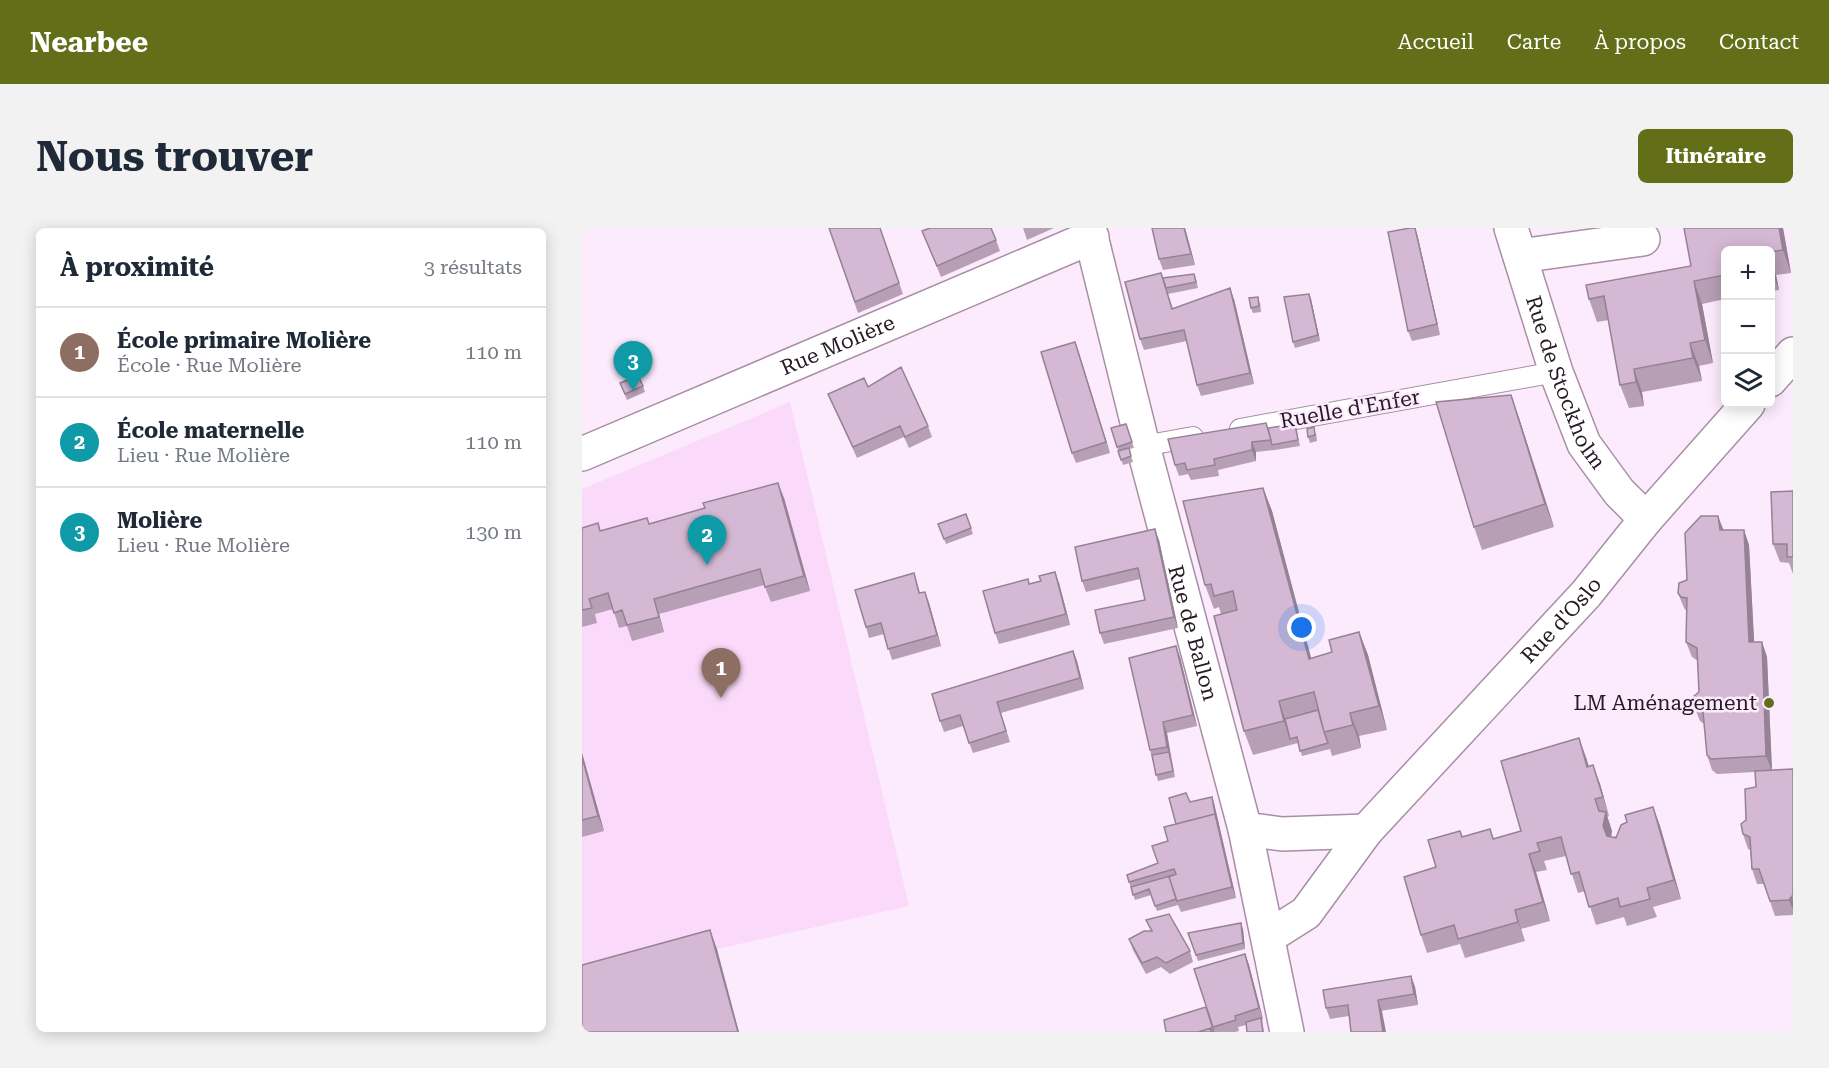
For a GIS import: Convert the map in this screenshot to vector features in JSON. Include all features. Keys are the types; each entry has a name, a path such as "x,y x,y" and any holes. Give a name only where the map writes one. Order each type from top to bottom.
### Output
{"street":[{"name":"Rue de Ballon","path":"1090,233 1143,446 1245,829 1287,1032"},
{"name":"Rue Molière","path":"582,453 1090,233"},
{"path":"1516,242 1643,239"},
{"name":"Rue de Stockholm","path":"1516,242 1556,372 1584,444 1619,492 1646,519"},
{"path":"1775,375 1793,354"},
{"path":"1775,378 1793,369"},
{"name":"Rue d'Oslo","path":"1268,938 1306,914 1366,831 1586,594 1646,519 1744,408"},
{"path":"1245,829 1282,834 1366,831"}],"lane":[{"name":"Ruelle d'Enfer","path":"1143,446 1556,372"}],"shaded area":[{"path":"790,402 909,906 717,949 582,986 582,489"}],"building":[{"path":"829,228 880,228 899,283 855,302"},
{"path":"930,228 991,228 996,240 937,266 922,231"},
{"path":"1152,228 1184,228 1191,254 1159,259"},
{"path":"1415,228 1437,324 1408,331 1388,232"},
{"path":"1684,228 1779,228 1783,250 1775,251 1775,246 1721,246 1721,276 1694,281 1705,340 1690,343 1693,358 1634,369 1636,382 1620,385 1604,296 1589,299 1586,285 1691,266"},
{"path":"1161,273 1172,309 1230,288 1250,373 1197,385 1184,330 1140,339 1125,282"},
{"path":"1194,274 1196,282 1166,288 1163,278"},
{"path":"1309,294 1318,335 1293,342 1284,297"},
{"path":"1258,297 1259,306 1251,308 1249,298"},
{"path":"1075,342 1106,442 1072,453 1041,352"},
{"path":"901,367 928,426 905,437 900,426 853,447 828,394 864,378 868,387"},
{"path":"638,376 643,386 625,394 620,383"},
{"path":"1511,395 1545,504 1474,527 1436,402"},
{"path":"1266,423 1271,440 1252,442 1252,450 1214,459 1215,465 1187,470 1185,463 1175,465 1168,439"},
{"path":"1126,424 1132,442 1117,447 1111,428"},
{"path":"1295,424 1298,440 1272,445 1268,428"},
{"path":"1314,427 1315,435 1308,437 1307,429"},
{"path":"1129,448 1131,456 1121,460 1118,451"},
{"path":"778,483 804,576 765,587 760,569 654,599 659,617 627,625 622,610 614,613 608,593 589,599 592,608 582,610 582,528 598,523 600,531 647,518 649,524 705,508 703,503"},
{"path":"1263,488 1309,659 1332,652 1329,640 1359,632 1379,706 1350,713 1353,725 1324,732 1314,692 1279,701 1284,721 1244,731 1214,616 1237,610 1233,591 1214,596 1211,584 1205,585 1183,501"},
{"path":"1793,491 1793,557 1787,557 1787,544 1773,544 1771,492"},
{"path":"966,514 971,528 944,539 938,524"},
{"path":"1701,516 1718,516 1720,530 1744,530 1749,642 1762,642 1766,756 1711,759 1707,755 1703,712 1694,706 1694,696 1699,692 1697,648 1686,642 1687,598 1681,597 1678,593 1679,583 1687,580 1685,533"},
{"path":"1155,529 1174,617 1100,633 1095,610 1145,600 1138,568 1082,581 1075,547"},
{"path":"1055,572 1066,614 995,633 983,591 1028,579 1029,584 1041,581 1039,576"},
{"path":"914,573 919,593 925,592 937,635 888,649 881,623 866,627 855,590"},
{"path":"1176,646 1193,715 1163,722 1167,747 1150,750 1129,658"},
{"path":"1073,651 1080,678 997,702 1006,731 969,743 960,715 940,721 932,694"},
{"path":"1318,710 1328,743 1300,751 1297,737 1290,739 1285,719"},
{"path":"1579,738 1587,767 1593,765 1603,797 1595,799 1599,811 1606,812 1603,826 1607,836 1616,838 1621,825 1627,822 1625,815 1653,807 1674,880 1647,888 1650,899 1620,907 1618,898 1589,907 1579,872 1571,874 1561,837 1537,843 1540,851 1529,854 1543,902 1515,910 1518,922 1458,939 1454,925 1421,935 1404,877 1436,867 1428,840 1460,831 1462,837 1490,829 1493,839 1521,831 1501,761"},
{"path":"1169,752 1173,771 1156,775 1152,755"},
{"path":"582,757 598,816 582,820"},
{"path":"1793,769 1793,896 1789,900 1770,901 1759,869 1752,869 1750,837 1743,834 1741,824 1746,820 1745,789 1756,787 1755,771"},
{"path":"1186,793 1190,802 1212,797 1216,819 1215,814 1176,824 1169,798"},
{"path":"1215,814 1232,887 1177,901 1169,877 1176,874 1174,869 1129,882 1127,875 1158,863 1152,846 1168,841 1164,827"},
{"path":"1170,876 1176,899 1155,906 1149,889 1133,895 1131,887"},
{"path":"1169,914 1190,951 1166,963 1157,957 1142,963 1129,939 1144,931 1152,931 1146,920"},
{"path":"1241,923 1243,943 1196,955 1188,933"},
{"path":"710,930 738,1032 582,1032 582,965"},
{"path":"1245,954 1259,1008 1235,1016 1236,1020 1213,1027 1194,969"},
{"path":"1411,976 1414,994 1378,1000 1383,1032 1351,1032 1348,1005 1326,1008 1323,990"},
{"path":"1206,1007 1214,1032 1211,1028 1198,1032 1166,1032 1164,1020"},
{"path":"1261,1018 1263,1032 1247,1032 1246,1022"},
{"path":"1211,1028 1211,1032 1198,1032"}],"place":[{"name":"Molière","path":"633,391"},
{"name":"École maternelle","path":"707,565"},
{"name":"École primaire Molière","path":"721,698"},
{"name":"LM Aménagement","path":"1769,703"}]}
